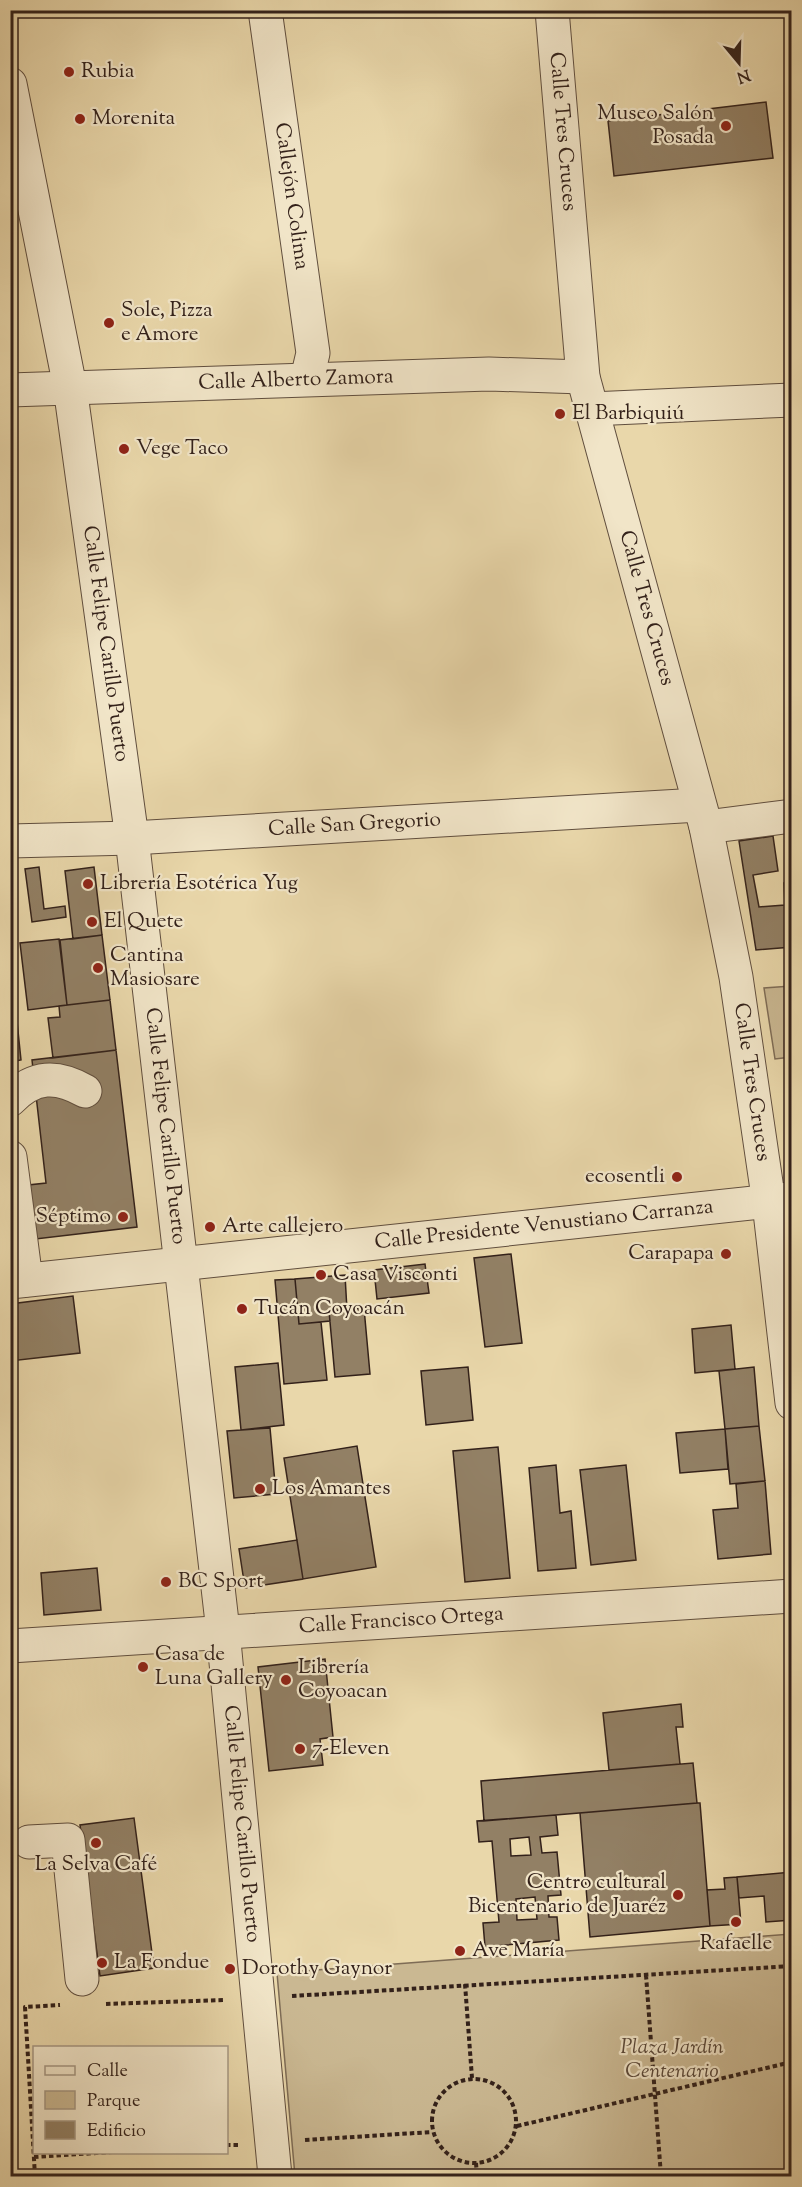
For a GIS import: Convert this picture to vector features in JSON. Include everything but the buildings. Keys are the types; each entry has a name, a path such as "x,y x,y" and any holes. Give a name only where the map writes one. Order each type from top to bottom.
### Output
{"street":[{"name":"Callejón Colima","path":"265,10 313,353 307,379"},
{"name":"Calle Tres Cruces","path":"552,10 583,377 703,816 736,977 780,1201 792,1403"},
{"name":"Calle Felipe Carillo Puerto","path":"10,84 70,387 132,838 224,1631 275,2176"},
{"name":"Calle Alberto Zamora","path":"10,390 489,374 583,377"},
{"path":"591,408 792,400"},
{"name":"Calle San Gregorio","path":"10,841 703,816 792,816"},
{"path":"10,1100 28,1085 46,1079 65,1080 85,1091"},
{"path":"10,1157 18,1281"},
{"name":"Calle Presidente Venustiano Carranza","path":"18,1281 780,1201"},
{"name":"Calle Francisco Ortega","path":"10,1646 792,1596"},
{"path":"29,1842 68,1840 76,1992"}],"path":[{"path":"105,2004 259,1998 792,1966"},
{"path":"646,1974 661,2176"},
{"path":"465,1984 472,2078"},
{"path":"33,2140 25,2007 76,1992"},
{"path":"517,2126 792,2062"},
{"path":"472,2078 490,2081 506,2091 515,2108 517,2126 510,2144 495,2158 476,2163 457,2160 441,2149 432,2132 433,2107 448,2086 472,2078"},
{"path":"272,2142 432,2132"},
{"path":"34,2154 35,2176"},
{"path":"34,2157 81,2154"},
{"path":"476,2163 477,2176"}],"green space":[{"path":"791,986 791,1057 775,1059 764,988"},
{"name":"Plaza Jardín Centenario","path":"791,1934 791,2176 295,2176 277,1973"}],"place":[{"name":"Rubia","path":"69,72"},
{"name":"Morenita","path":"80,119"},
{"name":"Museo Salón Posada","path":"726,126"},
{"name":"Sole, Pizza e Amore","path":"109,323"},
{"name":"El Barbiquiú","path":"560,414"},
{"name":"Vege Taco","path":"124,449"},
{"name":"Librería Esotérica Yug","path":"88,884"},
{"name":"El Quete","path":"92,922"},
{"name":"Cantina Masiosare","path":"98,968"},
{"name":"ecosentli","path":"677,1177"},
{"name":"Séptimo","path":"123,1217"},
{"name":"Arte callejero","path":"210,1227"},
{"name":"Carapapa","path":"726,1254"},
{"name":"Casa Visconti","path":"321,1275"},
{"name":"Tucán Coyoacán","path":"242,1309"},
{"name":"Los Amantes","path":"260,1489"},
{"name":"BC Sport","path":"166,1582"},
{"name":"Casa de Luna Gallery","path":"143,1667"},
{"name":"Librería Coyoacan","path":"286,1680"},
{"name":"7-Eleven","path":"300,1749"},
{"name":"La Selva Café","path":"96,1843"},
{"name":"Centro cultural Bicentenario de Juaréz","path":"678,1895"},
{"name":"Rafaelle","path":"736,1922"},
{"name":"Ave María","path":"460,1951"},
{"name":"La Fondue","path":"102,1963"},
{"name":"Dorothy Gaynor","path":"230,1969"}]}
